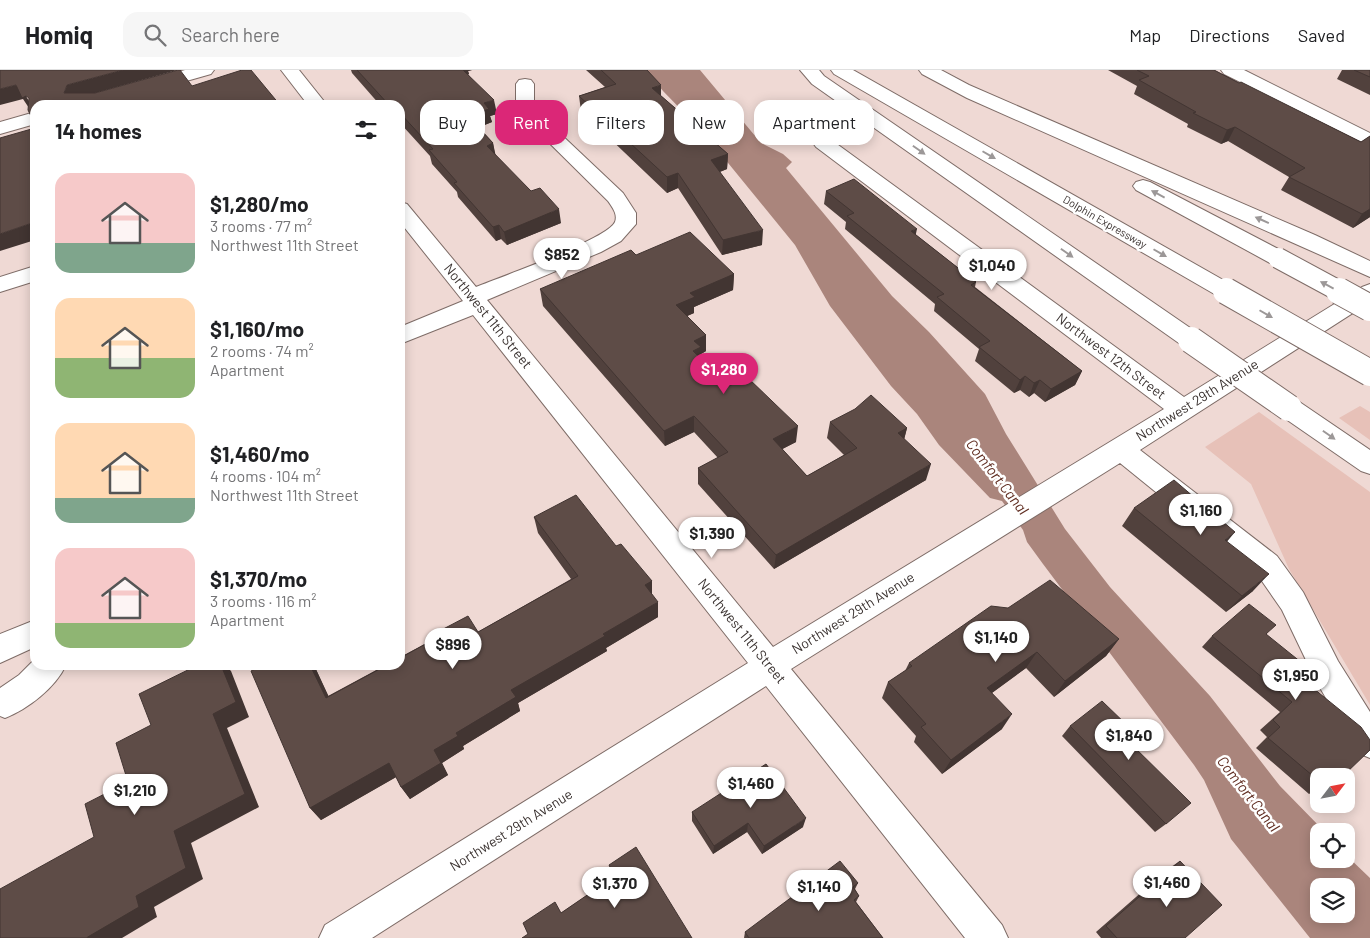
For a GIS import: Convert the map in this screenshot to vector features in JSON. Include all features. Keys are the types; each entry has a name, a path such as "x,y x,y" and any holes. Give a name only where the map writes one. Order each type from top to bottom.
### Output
{"main road":[{"path":"100,100 205,70"},
{"path":"809,70 818,80 1370,464"},
{"name":"Dolphin Expressway","path":"840,70 1370,373"},
{"path":"928,70 1370,308"},
{"path":"1230,70 1370,140"},
{"path":"293,71 314,100"},
{"path":"405,334 593,247 614,236 625,224 626,213 616,197 525,110 526,84"},
{"path":"957,86 1307,240 1370,270"},
{"path":"0,128 30,119"},
{"name":"Northwest 12th Street","path":"826,145 1182,408"},
{"name":"Northwest 11th Street","path":"405,214 989,938"},
{"path":"0,285 30,276"},
{"name":"Northwest 29th Avenue","path":"338,938 727,695 769,666 1370,292"},
{"path":"1120,448 1267,565 1293,601 1327,671 1370,742"},
{"path":"0,649 30,635"},
{"path":"5,703 30,685 45,670"}],"shaded area":[{"path":"1360,406 1370,412 1370,440 1339,418"},
{"path":"1259,412 1370,492 1370,705 1289,569 1251,484 1205,447"}],"water":[{"path":"646,70 700,70 725,100 674,100 674,102"},
{"name":"Comfort Canal","path":"744,123 754,135 754,145 765,145 783,154 792,162 786,168 892,296 929,332 985,394 1006,434 1065,529 1110,587 1210,696 1280,786 1316,823 1310,823 1310,868 1355,868 1355,864 1370,878 1370,938 1310,938 1231,839 1204,780 1194,765 1027,542 1023,530 1002,501 990,498 939,445 917,414 891,386 830,306 795,245 713,145 744,145"}],"building":[{"path":"0,70 123,70 67,85 64,93 95,93 178,70 180,70 192,86 242,70 251,70 276,100 30,100 30,114 28,110 29,98 26,96 22,98 16,85 0,89"},
{"path":"357,70 463,70 494,100 485,103 485,100 420,100 420,135 405,118 405,100 384,100"},
{"path":"601,70 647,70 661,85 652,88 674,107 674,145 718,145 728,154 711,160 763,230 723,240 678,173 667,177 632,145 664,145 664,100 583,100 579,96 616,84"},
{"path":"1137,70 1214,70 1361,142 1370,136 1370,209 1362,214 1289,177 1305,168 1235,127 1227,130 1193,113 1196,112 1139,80 1149,76"},
{"path":"1354,70 1370,70 1370,77"},
{"path":"30,129 30,224 0,234 0,138"},
{"path":"485,134 493,143 487,146 531,191 540,188 559,209 504,232 499,225 493,227 454,183 457,182 429,150 433,149 429,145 485,145"},
{"path":"854,179 917,229 911,231 976,282 971,285 1082,371 1051,389 1040,380 1034,383 1025,376 1020,380 979,347 990,341 937,297 944,294 847,216 854,213 826,191"},
{"path":"690,232 734,274 690,293 695,297 676,305 706,335 694,341 701,347 693,351 729,386 747,377 798,426 773,439 807,476 857,448 830,422 855,409 871,395 907,428 898,433 931,464 776,555 698,468 728,452 694,416 664,431 540,289 631,250 636,255"},
{"path":"1174,480 1235,532 1225,540 1269,574 1242,596 1134,508"},
{"path":"576,495 616,546 621,544 652,581 645,585 658,602 603,634 605,636 511,690 516,697 456,733 458,736 434,750 441,763 401,787 389,763 310,808 251,671 312,670 326,698 378,670 405,670 405,655 433,640 430,636 468,616 478,632 578,576 534,517"},
{"path":"1050,580 1119,639 1065,681 1037,652 987,688 1012,714 951,760 921,727 926,724 888,682 912,666 909,663 991,606 1008,608"},
{"path":"1249,604 1276,625 1266,634 1312,671 1303,680 1361,727 1370,740 1370,750 1351,768 1310,768 1310,773 1268,738 1280,727 1273,720 1292,702 1212,636"},
{"path":"188,670 223,670 236,702 213,714 245,794 174,831 186,868 136,896 139,907 86,938 0,938 0,889 94,837 85,804 128,782 116,743 151,725 139,694"},
{"path":"1102,701 1132,730 1124,737 1191,803 1166,824 1070,726"},
{"path":"766,764 806,818 764,846 748,823 714,846 692,812"},
{"path":"636,847 692,938 522,938 528,934 523,923 555,902 561,913 615,876 609,865"},
{"path":"840,861 858,883 853,887 859,896 854,900 883,938 749,938 745,932"},
{"path":"1180,861 1222,905 1185,938 1117,938 1106,926"}]}
